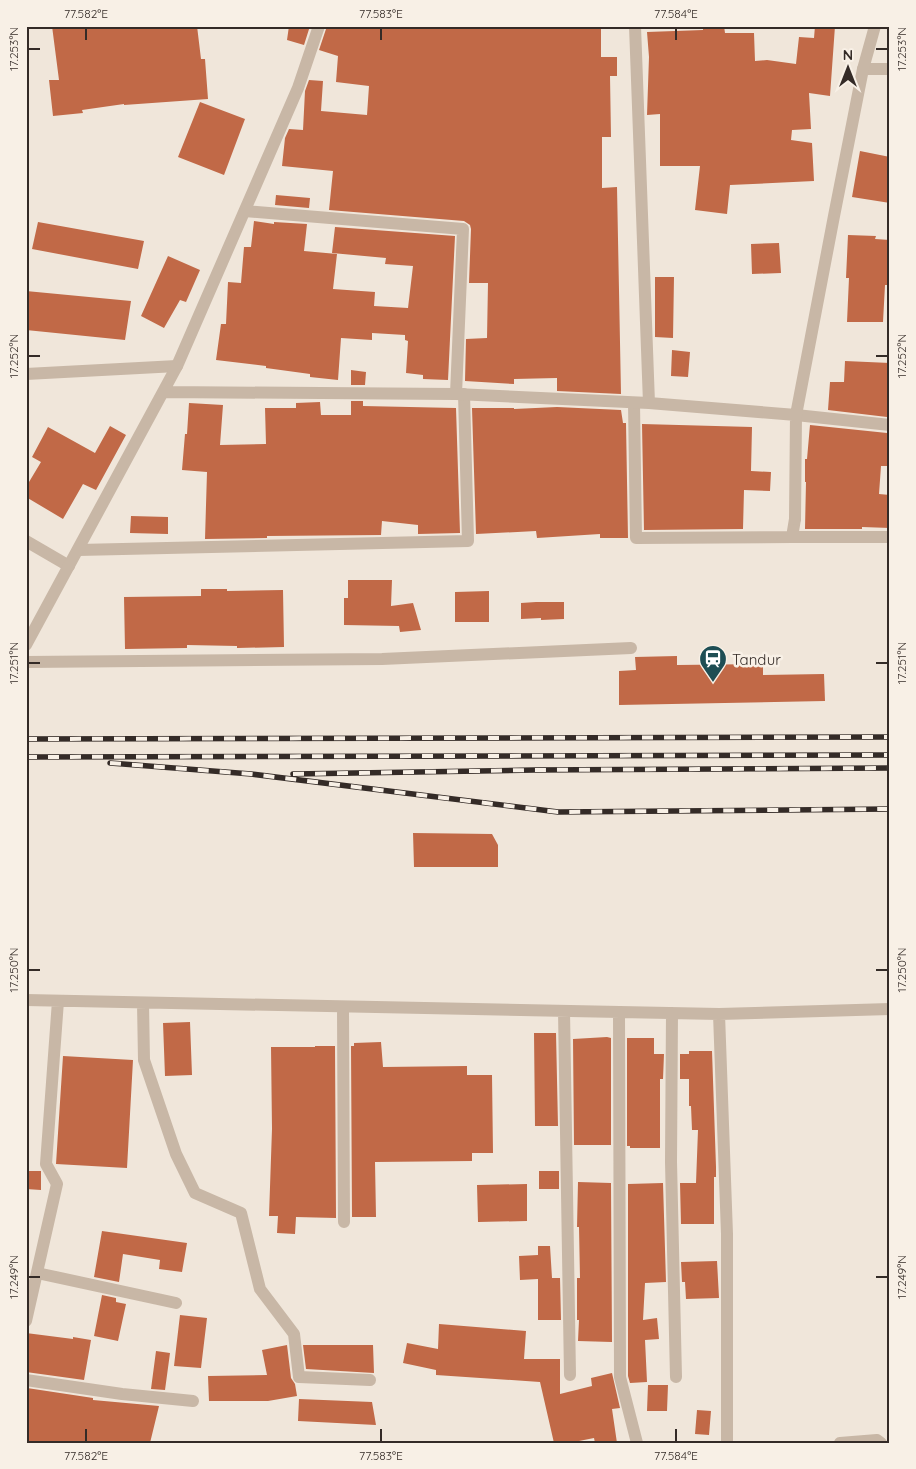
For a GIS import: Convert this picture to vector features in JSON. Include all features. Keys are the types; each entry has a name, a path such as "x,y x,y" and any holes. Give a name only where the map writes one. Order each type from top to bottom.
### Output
{"street":[{"path":"26,645 177,366 298,88 319,26"},
{"path":"635,26 649,403"},
{"path":"792,537 795,519 796,415 863,69 875,26"},
{"path":"863,69 890,70"},
{"path":"78,550 468,541 460,394 463,229 245,211"},
{"path":"26,374 177,366"},
{"path":"164,392 460,394 649,403 890,425"},
{"path":"634,403 636,538 890,537"},
{"path":"26,541 70,566"},
{"path":"26,662 382,659 631,648"},
{"path":"26,1000 719,1014 890,1009"},
{"path":"26,1321 57,1184 46,1164 58,1001"},
{"path":"143,1003 144,1060 176,1154 195,1193 241,1213 260,1289 294,1334 299,1377 370,1380"},
{"path":"343,1007 344,1222"},
{"path":"564,1011 570,1375"},
{"path":"619,1012 620,1377 637,1443"},
{"path":"672,1013 671,1162 676,1377"},
{"path":"719,1014 726,1234 727,1443"},
{"path":"37,1273 176,1303"},
{"path":"26,1380 193,1402"},
{"path":"840,1443 877,1440 881,1443"}],"building":[{"path":"52,26 197,26 201,59 205,59 208,99 124,104 82,110 83,113 53,116 49,80 59,80"},
{"path":"289,26 310,26 304,45 287,40"},
{"path":"327,26 601,26 601,57 617,57 617,76 610,76 611,137 602,137 602,188 617,187 621,394 557,391 557,378 514,379 514,384 465,381 466,339 487,338 488,283 469,283 470,225 464,221 329,210 333,171 282,166 285,138 289,129 303,130 305,91 309,80 323,81 321,111 367,115 369,86 336,82 338,56 319,50"},
{"path":"703,26 724,26 725,33 754,33 755,61 767,60 796,64 799,37 814,38 815,26 835,26 830,96 809,93 811,129 792,130 791,140 812,143 814,181 730,185 727,214 695,210 700,166 660,166 660,114 647,115 649,57 647,32 703,30"},
{"path":"200,102 245,119 224,175 178,157"},
{"path":"860,151 890,157 890,203 852,197"},
{"path":"276,195 310,198 309,208 275,205"},
{"path":"254,221 274,224 274,222 307,224 304,251 337,254 333,289 375,292 374,306 408,308 413,266 385,264 386,258 332,253 335,227 455,236 448,380 423,379 423,375 406,373 408,341 405,340 405,335 372,333 372,340 341,338 338,380 310,377 310,374 266,368 266,366 216,360 221,324 226,324 228,282 241,283 244,247 251,247"},
{"path":"38,222 144,241 138,269 32,249"},
{"path":"848,235 876,236 875,239 890,240 890,285 885,285 883,322 847,322 849,278 846,278"},
{"path":"779,243 781,273 752,274 751,244"},
{"path":"168,256 200,270 186,302 180,300 164,328 141,316"},
{"path":"655,277 674,277 673,338 655,337"},
{"path":"26,291 131,301 125,340 26,330"},
{"path":"672,350 690,352 688,377 671,376"},
{"path":"845,361 890,363 890,393 888,393 887,417 828,410 830,382 844,382"},
{"path":"351,370 366,372 365,385 351,385"},
{"path":"351,401 363,401 363,406 456,408 460,533 418,534 418,525 382,521 381,535 267,536 267,538 205,539 207,472 182,470 189,403 223,405 220,445 266,444 265,408 296,408 296,403 320,402 321,415 351,415"},
{"path":"557,407 621,410 623,423 626,423 628,538 600,538 600,534 537,538 536,531 476,534 472,408"},
{"path":"642,424 752,427 751,471 771,472 770,491 744,490 743,529 644,530"},
{"path":"810,425 887,433 887,435 890,435 890,466 881,466 879,494 890,495 890,528 805,529 805,459 807,459"},
{"path":"110,426 126,435 96,490 83,484 63,519 26,497 26,487 41,462 32,457 48,427 95,453"},
{"path":"131,516 168,517 168,534 130,533"},
{"path":"348,580 392,580 391,606 413,603 421,630 400,632 399,626 344,625 344,598 348,598"},
{"path":"201,589 227,589 227,591 283,590 284,647 237,648 237,646 187,645 187,648 125,649 124,597 201,596"},
{"path":"489,591 489,622 455,622 455,592"},
{"path":"564,602 564,619 521,619 521,603"},
{"path":"677,656 677,665 763,664 763,675 824,674 825,701 619,705 619,671 636,670 635,657"},
{"path":"413,833 492,834 498,845 498,867 414,867"},
{"path":"190,1022 192,1075 165,1076 163,1023"},
{"path":"534,1033 556,1033 558,1126 535,1126"},
{"path":"611,1038 611,1145 574,1145 573,1039"},
{"path":"627,1038 654,1038 654,1054 664,1054 663,1079 660,1079 660,1148 630,1148 630,1146 627,1146"},
{"path":"381,1042 383,1067 467,1066 467,1075 492,1075 493,1153 472,1153 472,1161 375,1162 376,1217 352,1217 351,1046 354,1046 354,1043"},
{"path":"335,1046 336,1218 296,1217 295,1234 277,1233 278,1216 269,1216 272,1129 271,1047"},
{"path":"689,1051 712,1051 716,1167 716,1177 714,1177 714,1224 681,1224 680,1183 696,1183 698,1130 692,1130 691,1106 689,1106 689,1079 680,1079 680,1054 689,1054"},
{"path":"63,1056 133,1060 127,1168 56,1164"},
{"path":"26,1171 41,1171 41,1190 26,1189"},
{"path":"539,1171 559,1171 559,1189 539,1189"},
{"path":"578,1182 611,1183 612,1342 578,1341 577,1278 580,1278 579,1227 577,1227"},
{"path":"663,1183 666,1282 645,1283 643,1320 657,1318 659,1339 645,1340 647,1382 630,1383 628,1376 628,1184"},
{"path":"527,1184 527,1221 478,1222 477,1185"},
{"path":"102,1231 187,1243 182,1272 159,1269 160,1260 123,1254 119,1282 94,1277"},
{"path":"538,1246 550,1246 552,1278 560,1278 561,1320 538,1320 538,1279 520,1280 519,1256 538,1255"},
{"path":"717,1261 719,1298 686,1299 685,1282 682,1282 681,1262"},
{"path":"102,1295 116,1298 116,1302 126,1304 118,1341 94,1336"},
{"path":"180,1315 207,1318 201,1368 174,1366"},
{"path":"439,1324 526,1331 524,1359 560,1359 560,1394 592,1386 591,1378 612,1373 620,1408 612,1409 617,1443 595,1443 594,1438 569,1443 554,1443 540,1382 436,1375 436,1370 403,1363 407,1343 438,1349"},
{"path":"26,1333 91,1340 84,1380 26,1372"},
{"path":"287,1345 291,1378 295,1384 297,1396 268,1401 209,1401 208,1376 267,1375 262,1350"},
{"path":"303,1345 373,1345 374,1373 306,1369"},
{"path":"156,1351 170,1353 165,1390 151,1389"},
{"path":"648,1385 668,1385 667,1411 647,1411"},
{"path":"27,1388 93,1398 93,1400 159,1406 150,1443 26,1443"},
{"path":"299,1399 372,1402 376,1425 298,1421"},
{"path":"697,1410 711,1411 709,1435 695,1434"}],"railway":[{"path":"26,739 890,737"},
{"path":"26,757 890,755"},
{"path":"110,763 251,774 558,812 890,809"},
{"path":"293,774 534,770 890,768"}],"place":[{"name":"Tandur","path":"713,683"}]}
